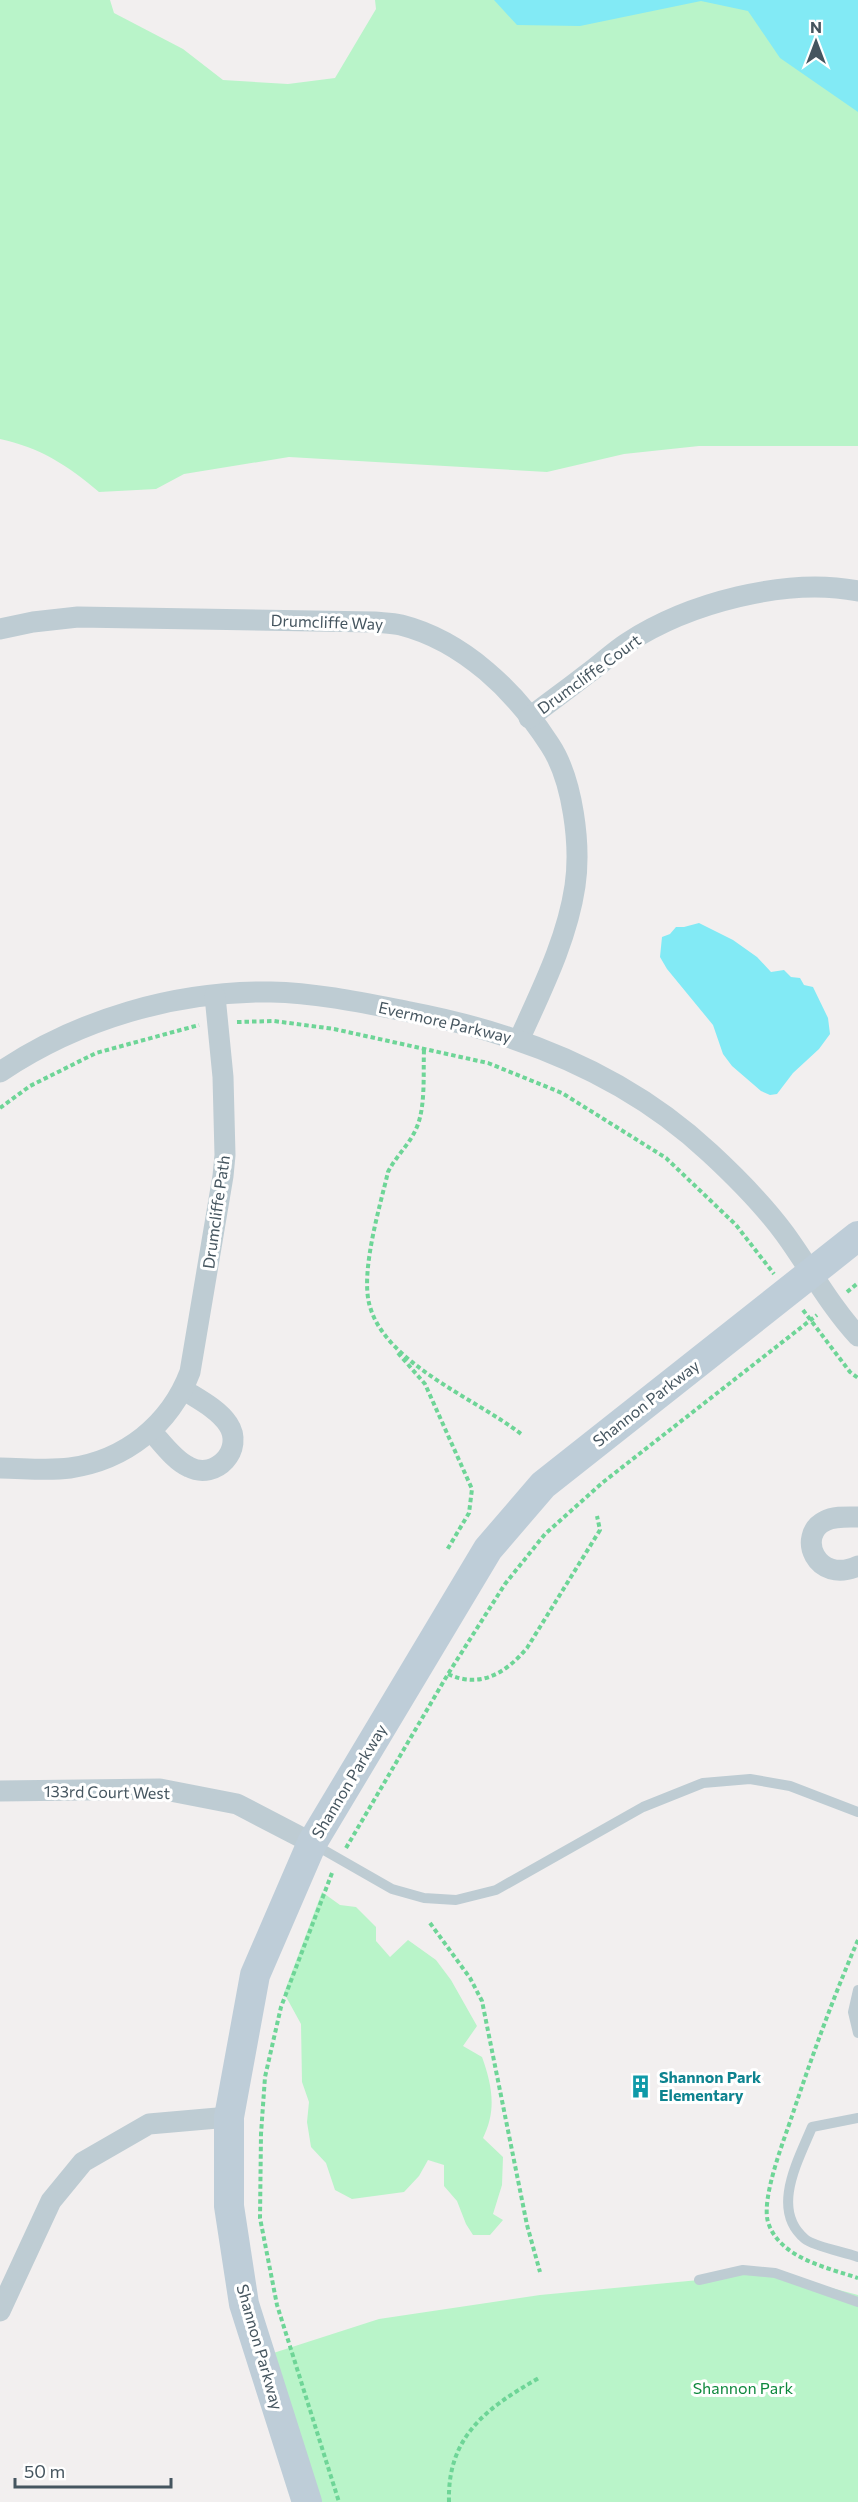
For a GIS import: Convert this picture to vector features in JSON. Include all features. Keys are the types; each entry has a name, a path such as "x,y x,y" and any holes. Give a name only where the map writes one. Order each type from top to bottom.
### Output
{"street":[{"name":"Drumcliffe Court","path":"529,718 626,643 665,622 749,594 801,588 840,588 858,591"},
{"name":"Drumcliffe Way","path":"0,629 33,622 78,617 374,622 400,625 453,648 485,669 506,688 551,746 569,796 577,858 575,887 568,919 541,992 519,1040"},
{"name":"Evermore Parkway","path":"0,1072 21,1058 81,1028 145,1008 178,1000 271,992 329,997 441,1018 519,1040 566,1059 620,1086 709,1151 766,1209 858,1336"},
{"name":"Drumcliffe Path","path":"0,1468 69,1468 114,1455 136,1444 152,1432 184,1390 190,1372 223,1176 225,1118 215,996"},
{"name":"Shannon Parkway","path":"307,2502 244,2304 230,2206 230,2117 255,1975 312,1843 488,1549 543,1485 858,1236"},
{"path":"152,1432 189,1467 200,1470 219,1467 230,1455 234,1438 227,1422 184,1390"},
{"path":"858,1517 842,1517 824,1521 813,1534 812,1546 814,1557 824,1567 834,1571 847,1571 858,1566"},
{"name":"133rd Court West","path":"0,1791 160,1789 237,1804 312,1843"},
{"path":"0,2311 51,2201 83,2162 149,2124 230,2117"}],"lane":[{"path":"312,1843 392,1889 424,1898 456,1899 496,1890 643,1807 703,1783 750,1779 770,1782 790,1786 858,1812"},
{"path":"858,1990 853,2012 858,2033"},
{"path":"858,2118 812,2127 788,2187 789,2219 806,2240 858,2257"},
{"path":"699,2280 743,2270 775,2272 858,2302"}],"path":[{"path":"0,1108 30,1086 96,1053 186,1027 218,1022 274,1022 334,1029 488,1063 562,1093 666,1158 736,1226 850,1372 858,1378"},
{"path":"424,1050 421,1112 408,1144 394,1160 388,1172 378,1213 367,1283 369,1303 384,1335 425,1384 472,1488 469,1513 447,1550"},
{"path":"339,2502 278,2305 260,2218 261,2134 265,2077 281,2007 327,1882 448,1674 505,1584 545,1534 602,1483 858,1283"},
{"path":"394,1347 429,1375 499,1417 520,1434"},
{"path":"448,1674 460,1679 485,1679 515,1662 527,1647 600,1530 597,1516"},
{"path":"430,1923 470,1978 482,2001 527,2225 540,2272"},
{"path":"449,2502 448,2480 459,2445 477,2420 503,2398 538,2378"}],"green space":[{"path":"0,0 110,0 114,13 183,49 223,80 288,84 335,78 376,9 375,0 858,0 858,446 699,446 624,454 547,472 289,457 184,474 156,489 99,492 53,459 28,447 0,439"},
{"path":"322,1892 340,1905 356,1907 376,1927 376,1941 390,1957 408,1940 436,1960 451,1980 477,2026 463,2046 482,2057 491,2098 490,2117 483,2138 503,2157 502,2185 493,2214 503,2220 490,2235 473,2235 457,2201 444,2186 444,2165 428,2160 419,2176 404,2192 352,2199 335,2190 326,2163 311,2147 307,2122 309,2102 302,2082 301,2024 284,1993"},
{"name":"Shannon Park","path":"743,2270 775,2273 858,2295 858,2502 307,2502 261,2357 379,2319 540,2295 699,2280"}],"water":[{"path":"494,0 858,0 858,112 780,58 748,11 701,1 580,26 517,25"},
{"path":"699,923 733,940 757,957 771,972 784,970 791,977 800,978 804,985 813,987 828,1018 830,1034 819,1049 793,1073 777,1094 770,1095 761,1091 732,1066 723,1054 713,1025 667,969 660,957 662,937 670,934 676,927"}],"place":[{"name":"Shannon Park Elementary","path":"641,2086"}]}
